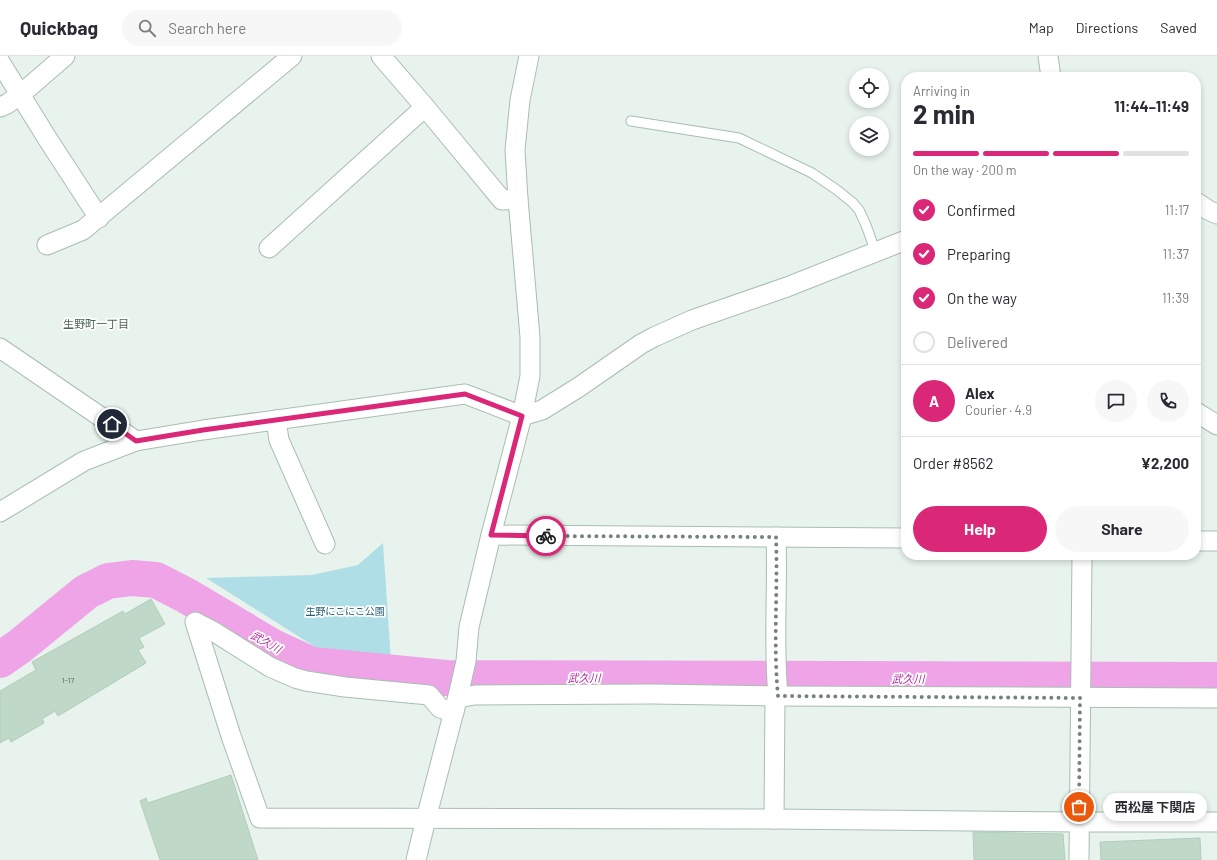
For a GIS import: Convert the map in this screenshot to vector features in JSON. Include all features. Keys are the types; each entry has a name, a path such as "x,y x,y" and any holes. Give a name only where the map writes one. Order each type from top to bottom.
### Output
{"street":[{"path":"0,107 8,104 65,56"},
{"path":"47,245 84,230 200,131 222,115 292,56"},
{"path":"381,56 502,200 518,199"},
{"path":"416,860 457,701 466,661 469,627 522,416 530,376 530,337 515,150 520,100 529,56"},
{"path":"1048,56 1050,72"},
{"path":"0,62 99,218"},
{"path":"269,248 425,107"},
{"path":"1201,205 1217,214"},
{"path":"0,512 84,461 136,441 465,394 522,416 542,410 579,387 641,344 660,334 692,320 787,287 901,242"},
{"path":"0,348 136,441"},
{"path":"1201,415 1217,425"},
{"path":"276,420 279,440 325,544"},
{"path":"491,535 901,538"},
{"path":"774,819 777,570 776,537"},
{"path":"1201,541 1217,541"},
{"path":"1079,860 1082,560"},
{"path":"1217,698 1081,695 475,695 440,708 429,695 345,687 295,678 270,667 195,622 260,818 1217,822"}],"lane":[{"path":"632,121 739,138 812,173 837,190 859,210 876,253"}],"green space":[{"name":"生野にこにこ公園","path":"383,543 391,661 320,650 206,578 312,575 358,565"}],"building":[{"path":"151,599 165,624 139,638 144,647 138,650 146,663 58,716 55,711 42,719 44,723 11,742 9,738 0,743 0,691 36,670 32,662 123,611 125,614"},
{"path":"231,775 258,860 160,860 140,801 146,798 148,803"},
{"path":"973,832 1063,834 1065,860 974,860"},
{"path":"1200,838 1201,860 1101,860 1100,842"}],"waterway":[{"name":"武久川","path":"0,660 20,646 86,592 108,581 132,578 156,580 187,596 271,646 312,665 446,678 1217,680"}],"way so far":[{"path":"546,536 776,537 777,570 775,653 778,696 1080,698 1079,807"}],"place":[{"name":"西松屋 下関店","path":"1079,807"}],"district":[{"name":"生野町一丁目","path":"96,324"}],"route":[{"path":"112,424 136,441 203,430 465,394 522,416 491,535 546,536"}]}
